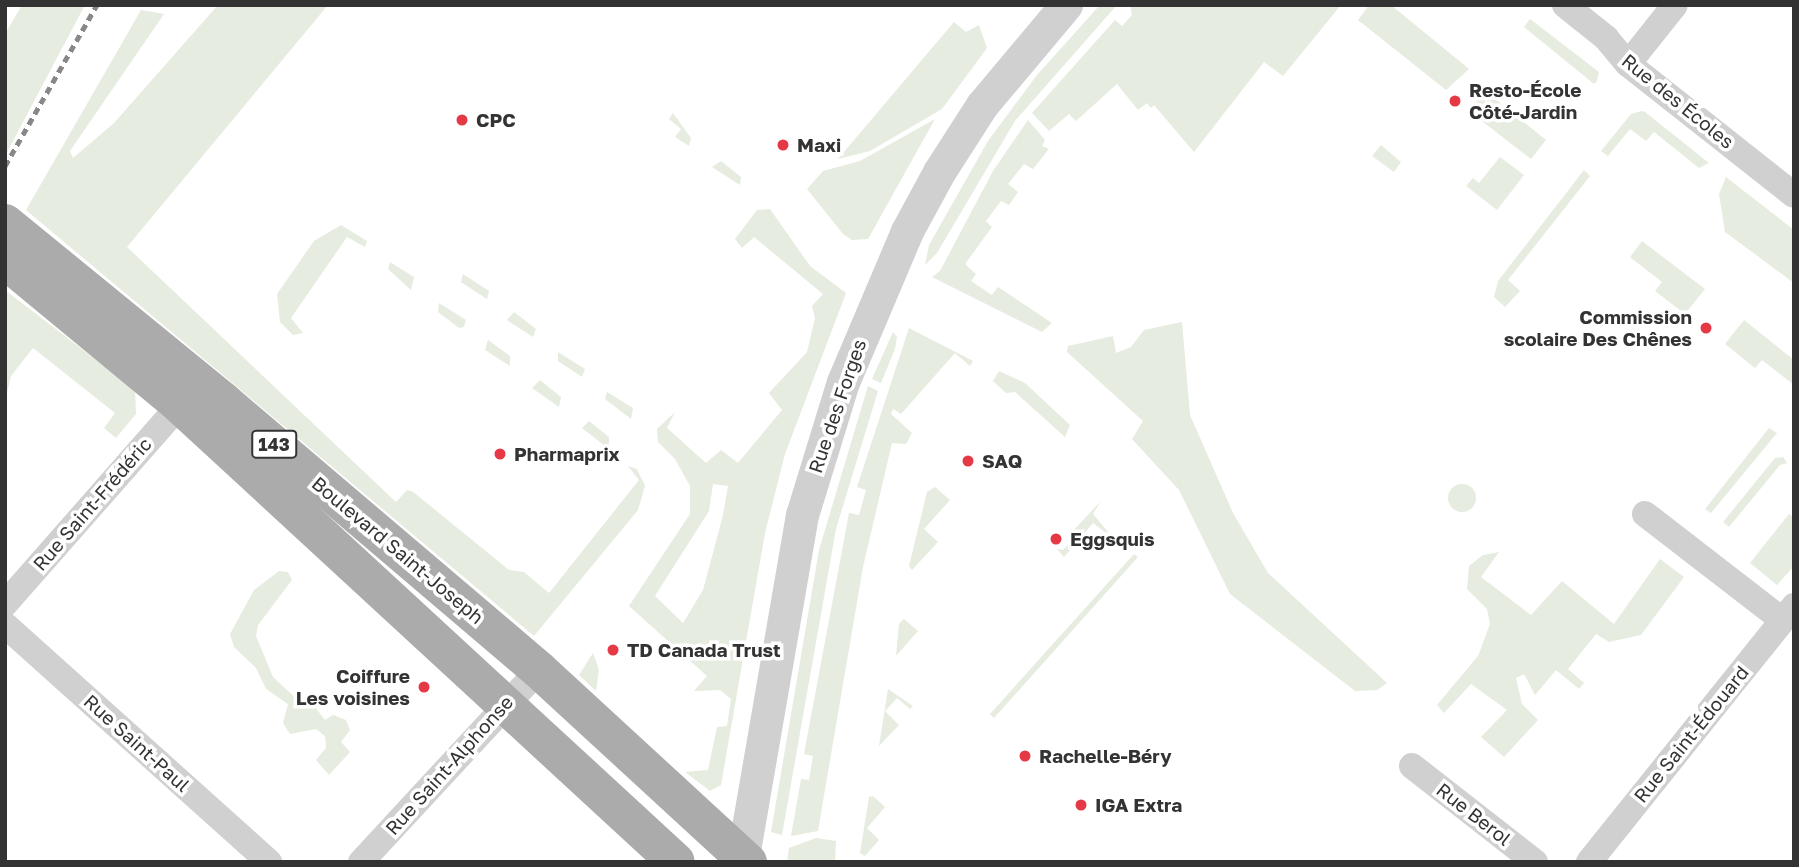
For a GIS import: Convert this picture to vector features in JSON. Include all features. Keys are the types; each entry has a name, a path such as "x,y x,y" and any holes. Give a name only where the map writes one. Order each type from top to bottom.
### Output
{"main road":[{"name":"Boulevard Saint-Joseph","path":"5,223 223,401 539,670 744,860"},
{"name":"Boulevard Saint-Joseph","path":"5,260 180,405 676,862"}],"street":[{"name":"Rue des Forges","path":"744,860 799,526 843,382 897,253 939,172 982,105 1066,5"},
{"name":"Rue des Écoles","path":"1565,5 1606,38 1628,64 1794,195"},
{"path":"1628,64 1675,5"},
{"name":"Rue Saint-Frédéric","path":"5,604 180,405"},
{"path":"1645,514 1788,613"},
{"name":"Rue Saint-Édouard","path":"1588,862 1788,613"},
{"name":"Rue Saint-Paul","path":"5,625 270,862"},
{"name":"Rue Saint-Alphonse","path":"362,862 505,703 539,670"},
{"name":"Rue Berol","path":"1412,766 1535,862"}],"shaded area":[{"path":"22,5 85,5 5,156 5,34"},
{"path":"218,5 328,5 127,247 396,502 407,490 412,491 509,570 524,572 549,593 639,480 628,466 637,469 645,486 638,510 534,636 26,210 141,10 164,14 70,151 73,158 114,123"},
{"path":"1100,5 1117,5 1015,121 937,253 925,265 929,245 988,141 1037,75"},
{"path":"1130,5 1341,5 1283,76 1264,62 1194,152 1154,105 1151,108 1147,103 1138,110 1117,84 1076,121 1069,114 1049,131 1032,113 1115,20 1122,26 1132,15"},
{"path":"1369,5 1391,5 1469,69 1446,90 1358,20"},
{"path":"1530,19 1599,72 1597,81 1594,84 1524,27"},
{"path":"954,22 966,32 979,25 987,48 942,109 870,151 838,159"},
{"path":"1479,86 1546,140 1531,159 1469,111 1477,101 1472,96"},
{"path":"1642,111 1709,163 1699,168 1654,132 1646,141 1630,129 1608,156 1601,151 1631,114"},
{"path":"673,113 691,138 689,146 675,137 681,129 669,119"},
{"path":"935,119 868,239 852,240 843,234 807,189 823,171 860,161"},
{"path":"1028,120 1045,140 1042,146 1049,149 1033,169 1024,164 1008,184 1018,192 1009,205 1001,201 986,221 992,227 965,264 976,274 971,281 992,295 998,287 1052,323 1042,332 932,277 940,271 993,171"},
{"path":"1381,145 1401,162 1394,172 1372,156"},
{"path":"1500,157 1524,175 1497,210 1466,186 1473,178 1479,183"},
{"path":"721,161 741,177 740,185 712,167"},
{"path":"1584,170 1590,176 1508,280 1520,291 1505,307 1494,297 1498,281"},
{"path":"1726,177 1794,230 1794,283 1725,232 1719,194"},
{"path":"770,209 810,266 846,293 785,454 765,533 721,785 710,791 685,772 708,770 717,727 727,726 731,699 720,690 694,691 707,676 629,606 690,514 690,486 675,459 658,442 657,429 675,412 667,428 706,463 721,450 738,463 782,410 769,393 807,352 815,318 812,306 823,294 754,237 742,248 735,239 757,210","holes":["713,484 728,486 703,590 683,623 655,596 709,511"]},
{"path":"341,225 367,241 365,247 347,237 291,318 303,333 293,335 280,322 277,294 314,241"},
{"path":"1642,241 1705,289 1685,314 1655,291 1662,282 1630,257"},
{"path":"390,262 414,277 411,290 388,269"},
{"path":"463,274 489,291 487,299 461,282"},
{"path":"5,290 135,390 136,414 116,438 104,428 115,413 33,348 11,376 5,401"},
{"path":"439,303 466,320 464,327 459,328 438,312"},
{"path":"514,312 536,329 533,337 507,320"},
{"path":"1744,320 1794,360 1794,385 1762,360 1755,368 1725,344"},
{"path":"1182,322 1190,415 1233,513 1268,573 1387,683 1377,690 1355,691 1230,594 1179,490 1132,439 1143,421 1067,352 1068,346 1113,336 1116,353 1131,347 1144,330"},
{"path":"909,328 973,361 970,366 955,353 901,414 893,409 891,414 912,433 906,444 892,443 863,567 818,831 791,836 801,779 809,780 813,756 804,754 849,513 859,515 866,490 857,487"},
{"path":"893,332 897,337 895,349 881,383 872,379"},
{"path":"488,340 510,356 510,366 485,350"},
{"path":"558,352 585,369 582,377 558,361"},
{"path":"999,371 1025,383 1070,425 1065,437 1015,392 1006,393 993,381"},
{"path":"540,380 561,397 559,407 532,388"},
{"path":"868,386 878,391 836,529 782,835 771,832 819,550"},
{"path":"607,392 633,408 631,419 605,399"},
{"path":"589,421 609,437 609,444 605,446 582,428"},
{"path":"1769,428 1777,433 1711,513 1705,509"},
{"path":"1783,457 1787,463 1780,465 1729,527 1723,522 1775,458"},
{"path":"1462,484 1472,488 1476,498 1472,508 1462,512 1452,508 1448,498 1452,488"},
{"path":"935,487 950,500 924,529 938,542 912,570 909,566 927,492"},
{"path":"1101,501 1093,514 1114,539 1093,523 1064,557 1057,549 1063,550 1074,538 1070,534"},
{"path":"1789,514 1794,518 1794,566 1777,585 1750,563"},
{"path":"1499,552 1481,577 1531,615 1562,581 1614,624 1660,559 1684,577 1641,635 1609,642 1596,634 1568,669 1584,683 1579,689 1556,670 1535,695 1524,674 1516,678 1522,704 1538,720 1504,757 1481,737 1507,710 1471,684 1444,713 1437,705 1478,656 1490,624 1487,609 1467,589 1469,566 1483,555"},
{"path":"1134,554 1138,557 994,718 990,714"},
{"path":"279,571 288,572 292,580 258,625 256,636 273,677 301,703 308,698 325,720 333,715 346,720 350,730 341,742 350,752 329,775 316,760 326,748 325,736 316,729 290,734 283,723 288,704 266,689 256,668 234,647 230,634 254,590"},
{"path":"904,619 918,631 896,656 899,624"},
{"path":"593,653 599,670 596,691 579,675"},
{"path":"888,689 913,706 910,709 897,698 885,711 899,725 879,746"},
{"path":"873,796 885,807 867,828 879,840 865,856 860,853 869,797"},
{"path":"816,838 836,841 835,862 787,862 789,848"}],"railway":[{"path":"5,166 97,5"}],"place":[{"name":"Resto-École Côté-Jardin","path":"1455,101"},
{"name":"CPC","path":"462,120"},
{"name":"Maxi","path":"783,145"},
{"name":"Commission scolaire Des Chênes","path":"1706,328"},
{"name":"Pharmaprix","path":"500,454"},
{"name":"SAQ","path":"968,461"},
{"name":"Eggsquis","path":"1056,539"},
{"name":"TD Canada Trust","path":"613,650"},
{"name":"Coiffure Les voisines","path":"424,687"},
{"name":"Rachelle-Béry","path":"1025,756"},
{"name":"IGA Extra","path":"1081,805"}]}
